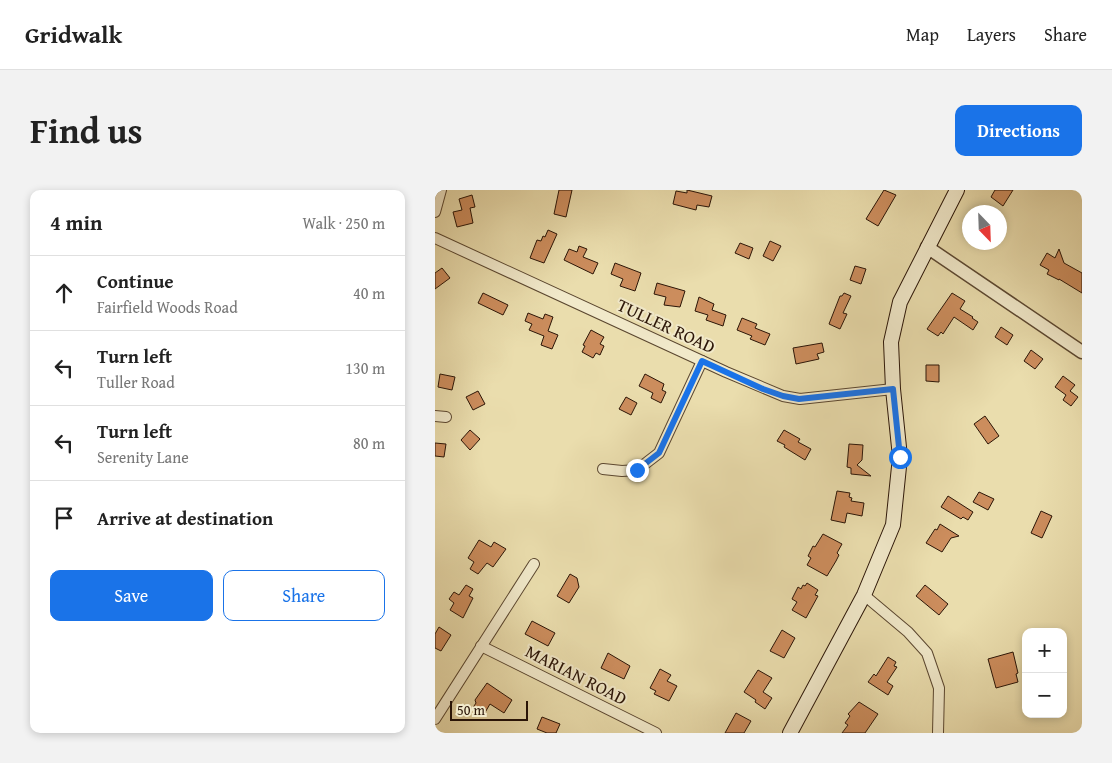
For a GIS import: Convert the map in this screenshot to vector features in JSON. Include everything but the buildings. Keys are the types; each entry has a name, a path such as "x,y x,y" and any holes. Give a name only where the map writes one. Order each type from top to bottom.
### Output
{"main road":[{"path":"790,733 864,595 893,524 900,457 893,389 891,342 900,302 957,190"}],"street":[{"path":"435,212 441,190"},
{"name":"TULLER ROAD","path":"435,238 763,389 783,396 799,399 893,389"},
{"path":"927,247 1082,352"},
{"path":"603,469 637,470 659,453 702,361"},
{"path":"435,416 446,417"},
{"path":"435,719 534,564"},
{"path":"864,595 908,632 927,653 939,688 937,733"},
{"name":"MARIAN ROAD","path":"481,646 656,733"}],"route":[{"path":"637,470 659,453 702,361 763,389 799,399 893,389 900,457"}]}
